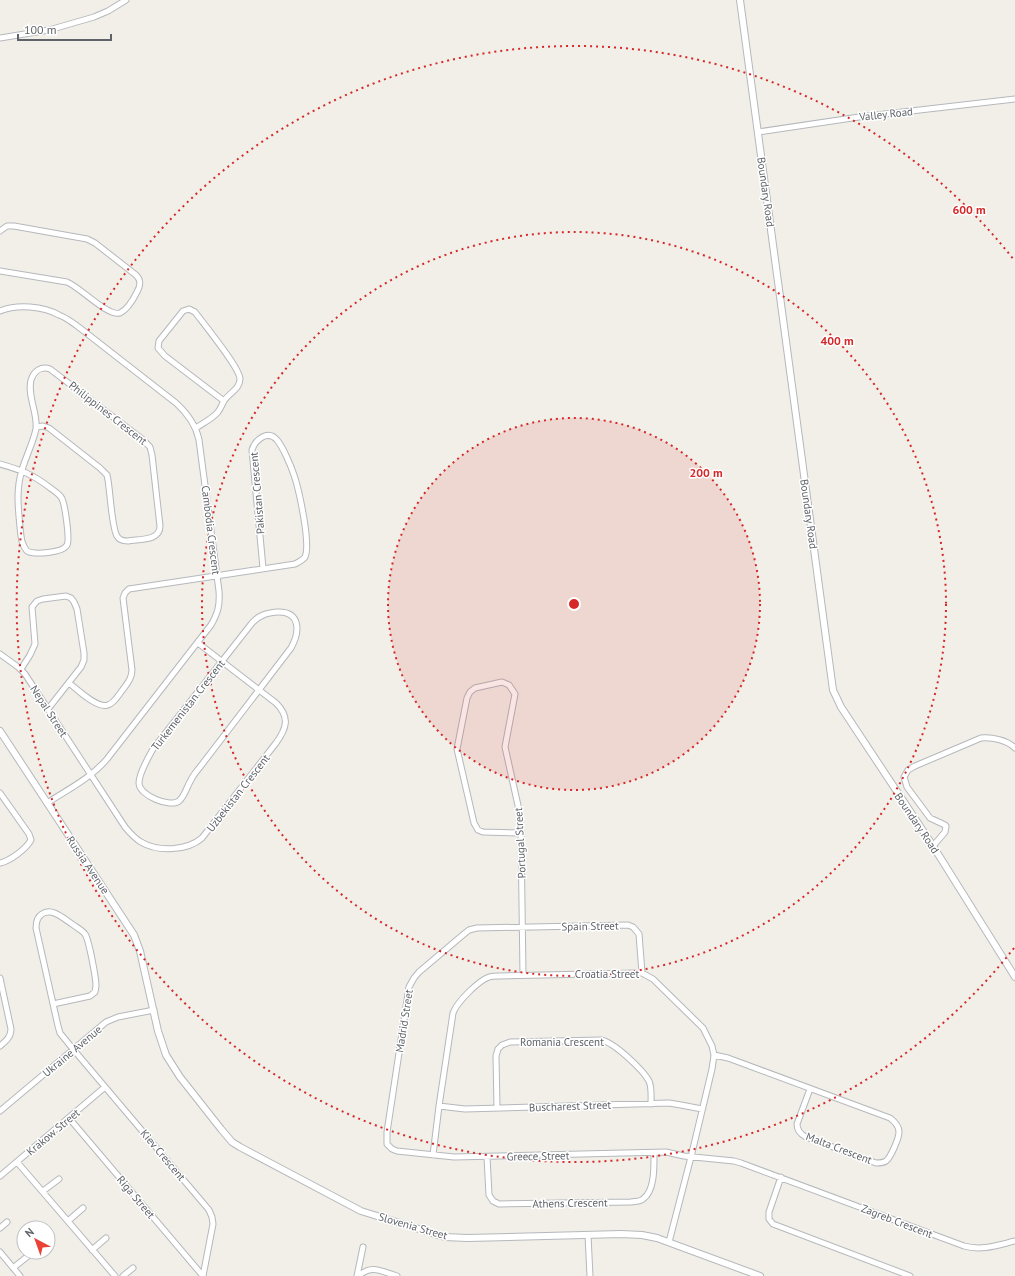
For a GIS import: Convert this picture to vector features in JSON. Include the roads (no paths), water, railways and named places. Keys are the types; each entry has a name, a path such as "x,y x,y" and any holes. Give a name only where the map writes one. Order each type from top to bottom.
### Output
{"street":[{"path":"0,38 49,30 94,18 126,0"},
{"name":"Boundary Road","path":"740,0 832,687 841,707 933,846 1015,977"},
{"name":"Valley Road","path":"758,132 859,117 1015,99"},
{"path":"0,231 7,226 14,226 87,239 95,243 136,275 139,279 140,286 124,310 114,314 67,282 0,271"},
{"name":"Cambodia Crescent","path":"0,311 14,306 28,307 60,315 76,325 176,403 188,415 196,428 199,440 217,575 219,599 218,610 211,625 198,643 107,760 91,775 47,802"},
{"path":"196,428 218,412 224,401 238,386 240,379 222,348 194,312 189,310 183,311 159,341 159,350 171,361 224,401"},
{"name":"Philippines Crescent","path":"22,471 31,474 64,500 68,541 67,546 62,549 32,553 27,551 24,546 17,503 18,487 22,471 36,427 31,380 38,370 46,368 148,444 152,452 160,532 152,538 128,541 119,539 115,530 107,475 49,428 43,426 36,427"},
{"name":"Pakistan Crescent","path":"69,683 96,703 104,705 112,702 129,680 132,673 123,598 125,593 132,588 263,568 299,562 305,556 306,529 294,473 277,440 269,435 263,436 257,440 252,450 263,568"},
{"path":"0,464 22,471"},
{"path":"20,669 30,655 35,644 32,613 33,605 42,599 69,597 76,604 84,656 83,663 48,709"},
{"name":"Turkemenistan Crescent","path":"282,612 292,616 297,624 298,629 295,641 195,773 179,801 170,803 151,797 144,793 140,788 139,782 147,759 166,732 222,661 252,623 260,616 282,612"},
{"name":"Uzbekistan Crescent","path":"91,775 125,827 138,841 143,844 161,848 181,848 198,842 206,833 276,743 284,731 286,720 284,713 276,703 198,643"},
{"name":"Nepal Street","path":"0,654 25,674 91,775"},
{"name":"Portugal Street","path":"521,833 480,831 474,823 457,749 465,706 470,692 477,686 502,682 509,685 514,690 515,698 505,743 505,750 518,804 521,833 523,975"},
{"name":"Russia Avenue","path":"0,731 134,935 140,951 154,1010"},
{"path":"933,846 944,832 946,826 930,818 907,787 904,778 908,770 914,766 981,738 992,738 999,740 1013,745 1015,748"},
{"path":"0,793 29,834 31,840 26,848 5,862 0,863"},
{"name":"Kiev Crescent","path":"53,1004 90,996 95,992 96,986 86,935 59,915 50,912 42,914 36,923 53,1004 60,1032 206,1205 213,1220 213,1228 203,1276"},
{"name":"Spain Street","path":"523,927 631,926 637,930 639,934 642,973"},
{"name":"Madrid Street","path":"387,1144 387,1132 410,984 414,978 469,930 477,928 523,927"},
{"name":"Croatia Street","path":"433,1155 452,1017 457,1005 476,986 487,978 495,976 642,973 657,983 703,1028 714,1055 691,1157 669,1242"},
{"path":"0,978 11,1029 8,1039 0,1046"},
{"name":"Ukraine Avenue","path":"1,1108 109,1020 133,1013 154,1010"},
{"name":"Slovenia Street","path":"154,1010 160,1038 170,1062 232,1142 247,1152 365,1212 445,1237 472,1238 642,1235 669,1242 760,1276"},
{"name":"Romania Crescent","path":"497,1108 497,1053 502,1045 510,1042 601,1040 607,1042 616,1048 644,1074 650,1085 652,1104"},
{"name":"Malta Crescent","path":"714,1055 728,1058 886,1116 894,1121 899,1134 889,1158 882,1163 876,1163 800,1134 797,1124 810,1089"},
{"name":"Krakow Street","path":"0,1176 105,1087"},
{"name":"Buscharest Street","path":"439,1106 465,1109 681,1104 702,1110"},
{"name":"Riga Street","path":"69,1118 203,1276"},
{"name":"Greece Street","path":"387,1144 392,1149 397,1151 454,1157 666,1152 691,1157"},
{"name":"Athens Crescent","path":"487,1157 489,1194 493,1201 499,1204 631,1202 643,1199 649,1192 652,1185 654,1153"},
{"name":"Zagreb Crescent","path":"691,1157 737,1161 970,1248 984,1248 1015,1241"},
{"path":"17,1162 115,1276"},
{"path":"781,1177 769,1212 769,1219 773,1224 910,1276"},
{"path":"42,1191 59,1179"},
{"path":"68,1221 83,1208"},
{"path":"0,1228 7,1222"},
{"path":"588,1235 590,1276"},
{"path":"92,1250 106,1238"},
{"path":"358,1276 363,1246"},
{"path":"0,1252 20,1276"},
{"path":"13,1268 22,1260"},
{"path":"123,1276 133,1268"},
{"path":"358,1276 370,1269 397,1276"}]}
